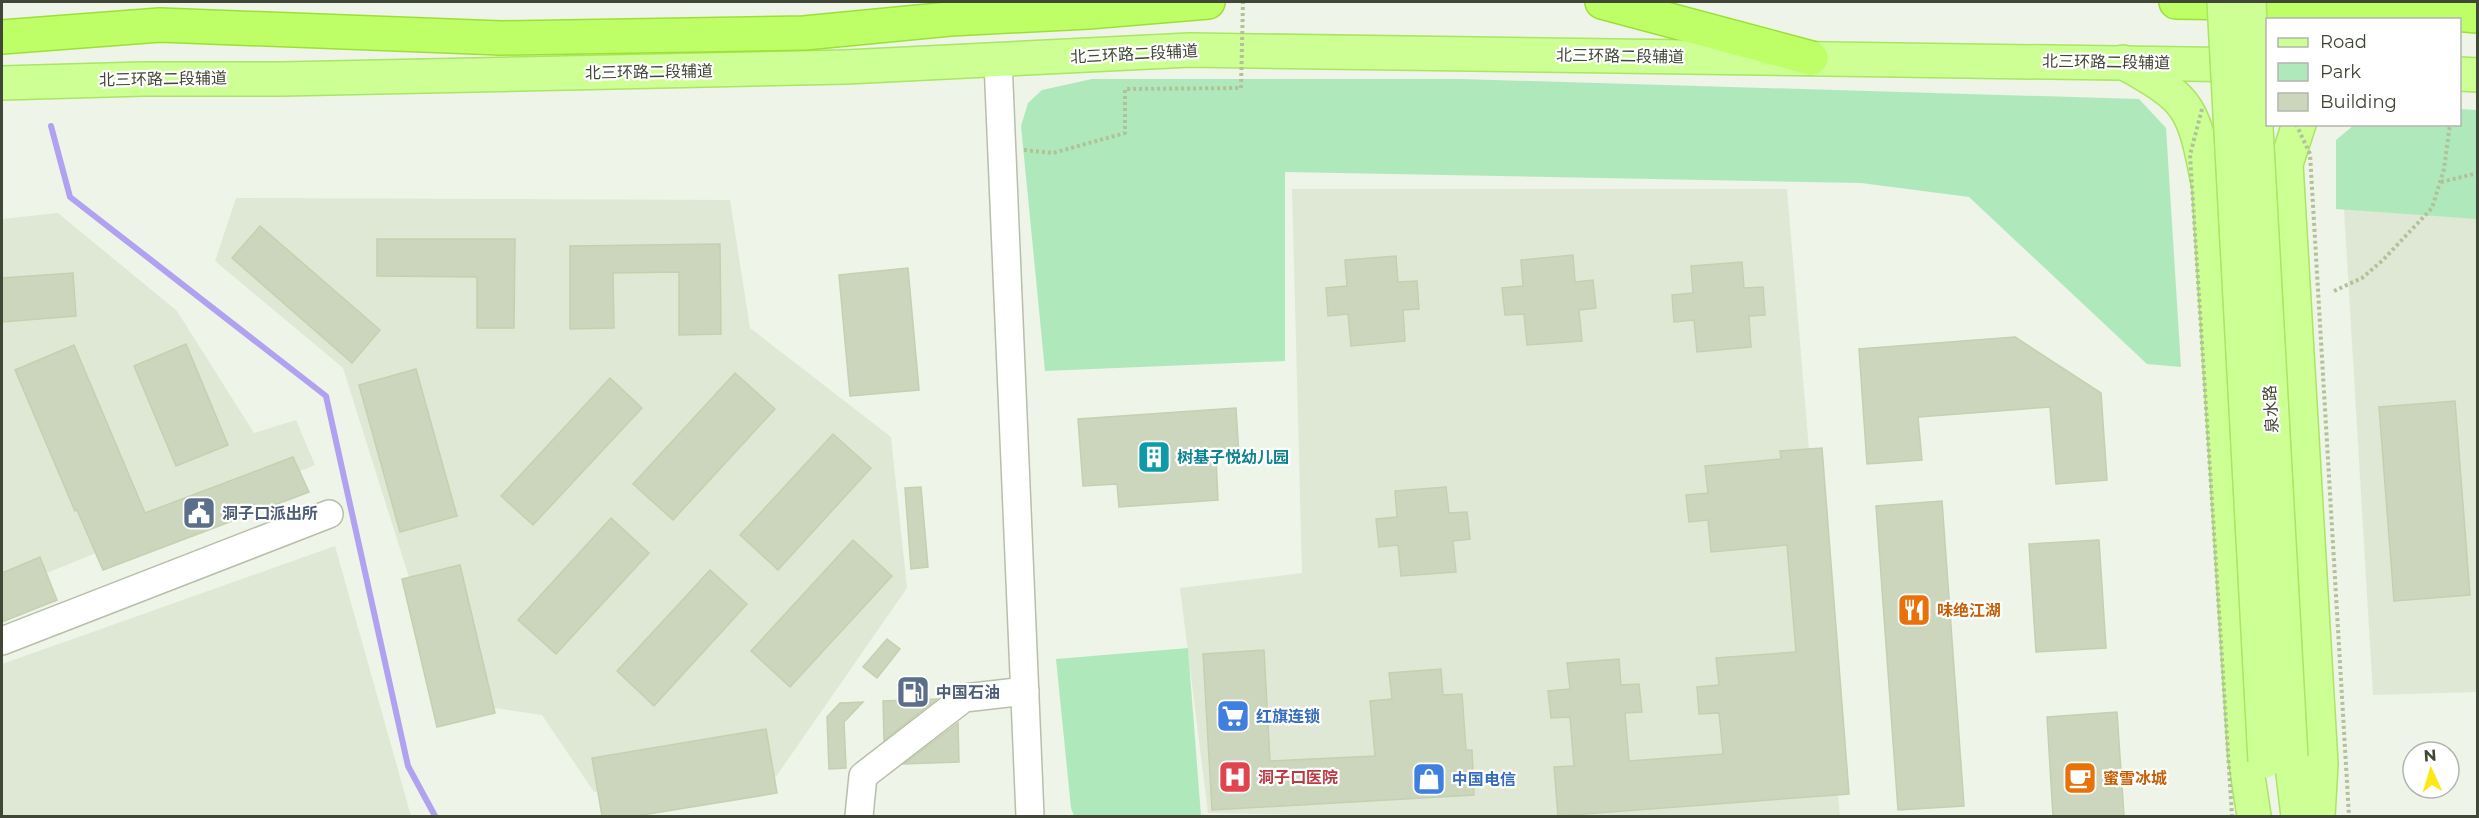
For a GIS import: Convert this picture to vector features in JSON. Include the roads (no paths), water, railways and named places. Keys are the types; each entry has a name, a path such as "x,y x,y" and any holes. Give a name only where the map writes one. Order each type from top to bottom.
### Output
{"highway":[{"path":"2,37 160,25 501,38 804,33 950,19 1088,12 1208,2"},
{"path":"1602,2 1811,58"},
{"path":"2176,2 2332,4 2478,16"}],"main road":[{"path":"2224,2 2278,759 2269,816"},
{"name":"泉水路","path":"2249,2 2278,759 2298,816"},
{"name":"北三环路二段辅道","path":"2,84 143,79 834,68 1190,50 2266,65"},
{"path":"2121,62 2160,84 2186,108 2196,133 2208,186 2245,757 2254,816"},
{"path":"2461,74 2478,75"},
{"path":"2297,126 2286,164 2321,764 2318,816"}],"street":[{"path":"998,61 1030,816"},
{"path":"2,642 329,514"},
{"path":"859,816 863,776 964,698 1025,691"}],"waterway":[{"path":"51,126 70,197 326,396 408,766 435,816"}],"place":[{"name":"树基子悦幼儿园","path":"1154,457"},
{"name":"洞子口派出所","path":"199,513"},
{"name":"味绝江湖","path":"1914,610"},
{"name":"中国石油","path":"913,692"},
{"name":"红旗连锁","path":"1233,716"},
{"name":"洞子口医院","path":"1235,777"},
{"name":"蜜雪冰城","path":"2080,778"},
{"name":"中国电信","path":"1429,779"}]}
